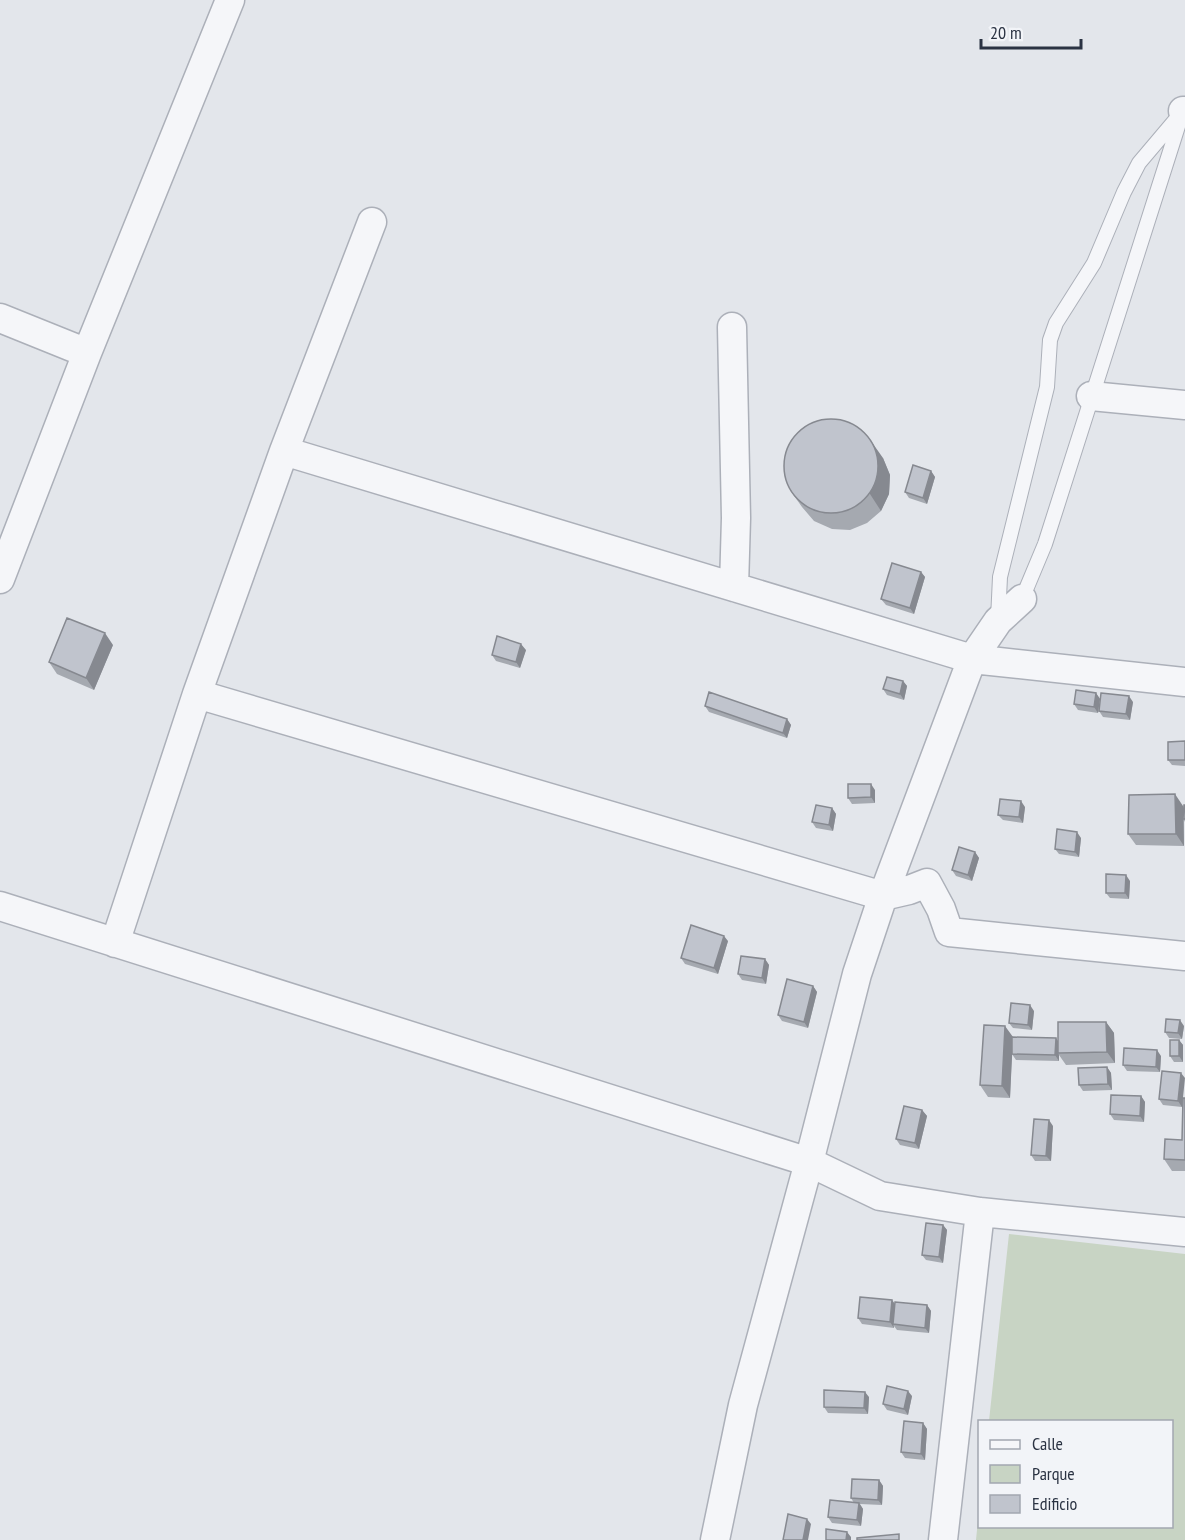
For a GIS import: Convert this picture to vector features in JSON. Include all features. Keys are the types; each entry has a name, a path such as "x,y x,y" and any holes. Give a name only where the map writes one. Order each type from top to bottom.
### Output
{"street":[{"path":"0,579 87,353 231,0"},
{"path":"115,943 197,694 284,451 372,222"},
{"path":"0,318 87,353"},
{"path":"732,327 736,518 734,587"},
{"path":"1091,396 1185,405"},
{"path":"284,451 972,659 1185,681"},
{"path":"715,1540 743,1405 809,1162 849,1002 883,896 972,659 998,621 1022,599"},
{"path":"197,694 883,896 909,890 927,882 941,909 949,932 1185,956"},
{"path":"0,906 809,1162 880,1196 980,1212 1185,1232"},
{"path":"943,1540 980,1212"}],"lane":[{"path":"1022,599 1045,544 1184,108"},
{"path":"998,621 1000,577 1047,387 1050,340 1056,323 1094,264 1124,192 1139,164 1184,108"}],"green space":[{"path":"1009,1234 1185,1254 1185,1540 976,1540 978,1520 978,1528 1173,1528 1173,1420 989,1420"}],"building":[{"path":"831,419 849,422 864,433 875,448 878,466 875,484 864,499 849,510 831,513 813,510 798,499 787,484 784,466 787,448 798,433 813,422"},
{"path":"913,465 931,471 923,498 905,492"},
{"path":"892,563 921,572 910,608 881,599"},
{"path":"67,618 105,633 86,678 49,662"},
{"path":"497,636 521,644 516,662 492,655"},
{"path":"887,677 903,681 900,694 883,689"},
{"path":"1076,690 1096,693 1094,707 1074,704"},
{"path":"709,692 787,719 783,733 705,706"},
{"path":"1101,693 1129,696 1126,714 1099,711"},
{"path":"1185,741 1185,760 1168,760 1168,742"},
{"path":"848,784 871,784 871,797 848,798"},
{"path":"1175,794 1176,834 1128,834 1129,795"},
{"path":"1000,799 1021,801 1019,817 998,815"},
{"path":"816,805 832,808 829,825 812,822"},
{"path":"1057,829 1077,832 1075,852 1055,849"},
{"path":"959,847 975,852 968,875 952,870"},
{"path":"1106,874 1126,875 1125,893 1106,893"},
{"path":"691,925 724,936 714,968 681,958"},
{"path":"741,956 765,959 762,978 738,974"},
{"path":"787,979 813,986 804,1022 778,1015"},
{"path":"1011,1003 1030,1005 1028,1025 1009,1023"},
{"path":"1166,1019 1180,1020 1178,1033 1165,1032"},
{"path":"1058,1022 1106,1022 1107,1052 1058,1053"},
{"path":"984,1025 1005,1026 1002,1086 980,1085"},
{"path":"1012,1037 1056,1038 1055,1055 1012,1054"},
{"path":"1170,1040 1179,1040 1179,1056 1170,1056"},
{"path":"1124,1048 1157,1050 1156,1067 1123,1065"},
{"path":"1107,1067 1108,1084 1079,1085 1078,1068"},
{"path":"1162,1071 1181,1073 1178,1101 1159,1099"},
{"path":"1111,1095 1141,1096 1140,1116 1110,1114"},
{"path":"1183,1098 1185,1098 1185,1160 1164,1159 1165,1139 1182,1140"},
{"path":"904,1106 922,1110 915,1143 896,1139"},
{"path":"1034,1119 1049,1120 1046,1156 1031,1155"},
{"path":"926,1223 943,1225 939,1257 922,1255"},
{"path":"860,1297 892,1300 890,1322 858,1318"},
{"path":"895,1302 927,1305 925,1328 893,1324"},
{"path":"887,1386 908,1391 904,1409 883,1404"},
{"path":"824,1390 865,1392 864,1408 824,1407"},
{"path":"904,1421 923,1423 921,1454 901,1452"},
{"path":"852,1479 879,1480 878,1500 851,1498"},
{"path":"830,1500 859,1503 857,1520 828,1517"},
{"path":"788,1514 807,1519 803,1540 783,1540"},
{"path":"826,1529 847,1532 846,1540 826,1540"},
{"path":"899,1534 899,1540 857,1540 857,1538"}]}
